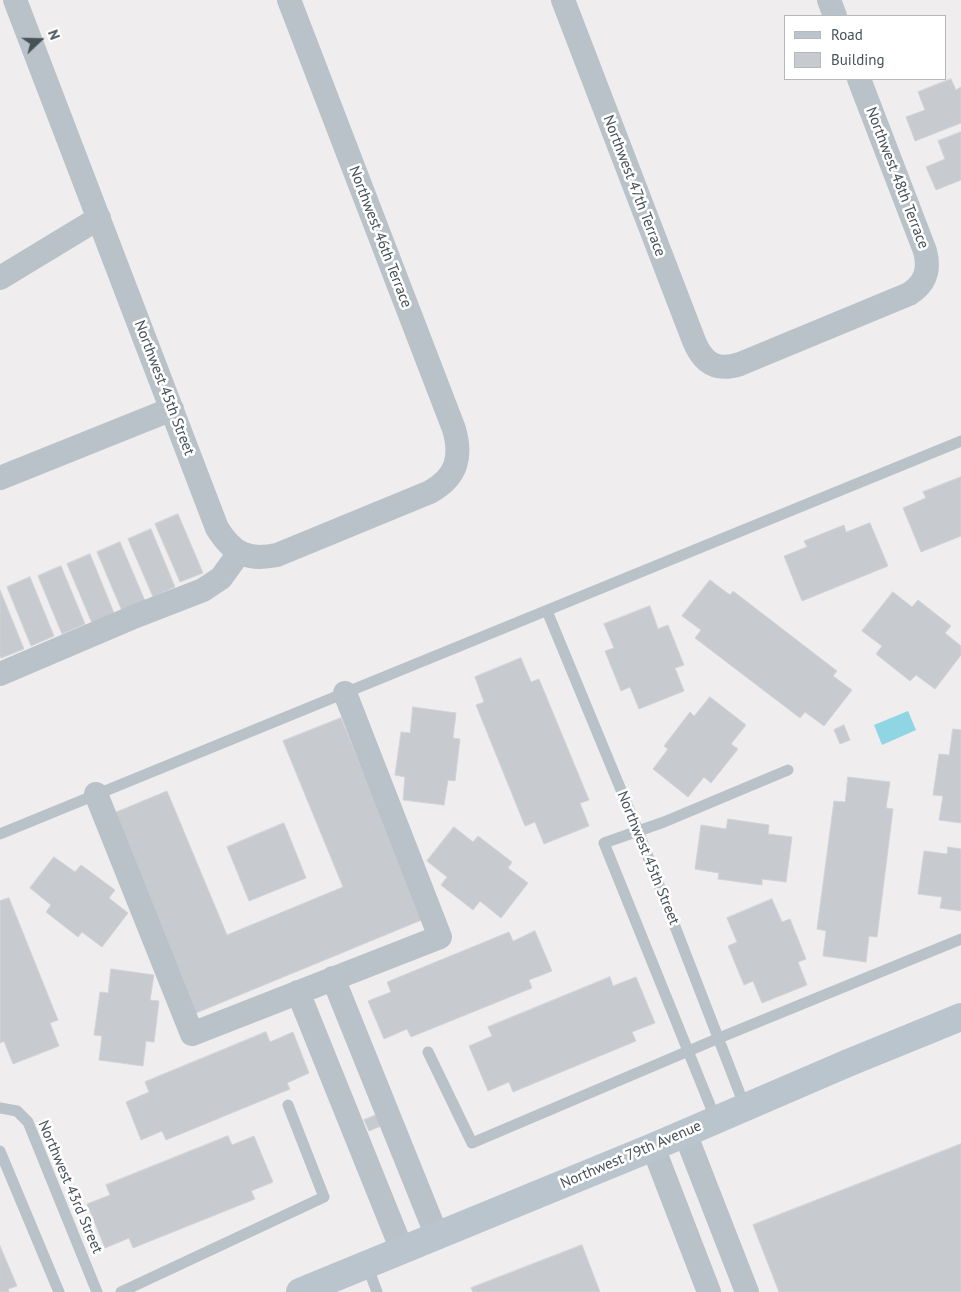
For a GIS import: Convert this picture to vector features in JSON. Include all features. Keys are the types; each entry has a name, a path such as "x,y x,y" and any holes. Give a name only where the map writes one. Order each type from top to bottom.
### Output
{"main road":[{"name":"Northwest 79th Avenue","path":"300,1292 653,1147 961,1017"}],"street":[{"name":"Northwest 45th Street","path":"15,0 217,528 230,546 239,553"},
{"name":"Northwest 46th Terrace","path":"239,553 261,558 278,555 430,492 438,487 450,474 457,461 458,451 454,429 289,0"},
{"name":"Northwest 47th Terrace","path":"563,0 694,341 704,358 715,366 727,367 740,364 900,298 914,290 925,278"},
{"path":"829,0 835,15"},
{"name":"Northwest 48th Terrace","path":"859,80 925,252 928,266 925,278"},
{"path":"0,278 99,218"},
{"path":"0,478 172,409"},
{"path":"0,674 136,616 203,590 221,578 239,553"},
{"path":"96,794 192,1034 440,937 345,693"},
{"path":"333,978 437,1236"},
{"path":"298,992 402,1250"},
{"path":"685,1133 746,1292"},
{"path":"366,1159 400,1144"},
{"path":"653,1147 709,1292"}],"lane":[{"path":"0,834 961,441"},
{"name":"Northwest 45th Street","path":"547,610 638,831 745,1107"},
{"path":"716,1120 604,843 664,822 788,770"},
{"path":"428,1052 472,1143 719,1038 961,939"},
{"path":"121,1292 324,1197 288,1105"},
{"name":"Northwest 43rd Street","path":"0,1108 16,1111 28,1122 97,1292"},
{"path":"0,1152 59,1292"},
{"path":"367,1264 377,1292"}],"water":[{"path":"908,711 916,730 882,745 874,725"}],"building":[{"path":"951,79 956,90 961,87 961,123 915,141 906,117 925,110 918,92"},
{"path":"961,132 961,180 936,190 926,167 945,159 938,141"},
{"path":"961,477 961,536 921,552 903,508 926,498 923,492"},
{"path":"178,514 203,573 180,582 155,524"},
{"path":"870,523 888,566 802,601 784,556 807,547 804,541 844,525 846,532"},
{"path":"151,529 175,587 153,597 128,539"},
{"path":"120,542 145,601 122,611 97,552"},
{"path":"90,554 114,613 92,623 67,564"},
{"path":"61,566 85,624 62,634 38,576"},
{"path":"30,577 54,636 31,646 7,587"},
{"path":"710,580 730,595 733,591 837,671 833,676 852,690 824,726 805,712 800,718 695,638 701,630 682,616"},
{"path":"0,590 24,649 1,658 0,656"},
{"path":"893,592 912,607 918,600 951,626 945,633 961,646 961,655 935,689 916,675 910,681 876,654 882,646 862,631"},
{"path":"650,606 658,629 668,625 684,665 675,668 684,691 639,709 630,687 621,691 605,651 614,648 604,624"},
{"path":"521,658 531,682 539,679 589,800 580,803 589,826 544,844 535,822 525,826 476,705 484,702 475,677"},
{"path":"710,697 746,725 731,744 738,749 711,783 704,777 688,797 653,769 668,749 664,746 690,712 694,716"},
{"path":"413,707 456,713 453,738 460,739 455,781 448,780 444,805 403,800 405,777 395,775 401,732 410,733"},
{"path":"341,718 424,919 196,1013 114,813 167,791 227,935 343,887 283,741"},
{"path":"844,725 850,740 840,744 834,730"},
{"path":"953,729 961,730 961,823 939,820 943,796 933,795 939,754 949,755"},
{"path":"848,777 890,782 886,808 893,809 877,937 869,936 866,962 823,956 826,931 817,929 834,801 845,802"},
{"path":"728,819 769,825 768,834 792,837 786,882 762,879 762,885 718,879 719,873 695,869 701,825 726,829"},
{"path":"284,823 306,878 249,901 227,847"},
{"path":"454,827 473,842 478,836 512,862 508,868 528,883 501,918 480,901 473,910 441,885 447,877 427,861"},
{"path":"948,847 961,849 961,911 940,908 942,897 918,894 924,851 947,854"},
{"path":"54,857 75,872 81,865 115,890 109,898 128,913 102,947 82,932 78,937 46,912 51,905 30,888"},
{"path":"9,898 58,1020 50,1023 59,1046 13,1064 4,1041 0,1043 0,901"},
{"path":"772,899 782,922 790,919 806,959 798,962 807,985 762,1003 753,981 744,985 728,946 737,942 727,918"},
{"path":"535,931 552,971 529,980 532,988 411,1037 407,1029 384,1039 368,1001 391,992 387,982 509,932 513,941"},
{"path":"111,969 154,975 150,1000 159,1001 154,1042 146,1041 143,1066 99,1060 102,1036 94,1035 100,992 108,993"},
{"path":"610,977 613,986 636,977 655,1023 632,1032 636,1041 513,1092 509,1082 488,1091 469,1046 492,1036 488,1027"},
{"path":"266,1032 270,1042 293,1032 309,1073 287,1083 290,1089 166,1140 162,1131 141,1140 126,1102 149,1092 145,1082"},
{"path":"376,1115 381,1126 369,1131 364,1120"},
{"path":"228,1136 232,1145 254,1136 273,1182 251,1191 255,1199 133,1248 129,1238 105,1248 87,1204 110,1195 106,1185"},
{"path":"961,1144 961,1292 779,1292 753,1225"},
{"path":"582,1245 600,1292 473,1292 471,1288"},
{"path":"0,1246 17,1286 8,1289 9,1292 0,1292"}]}
